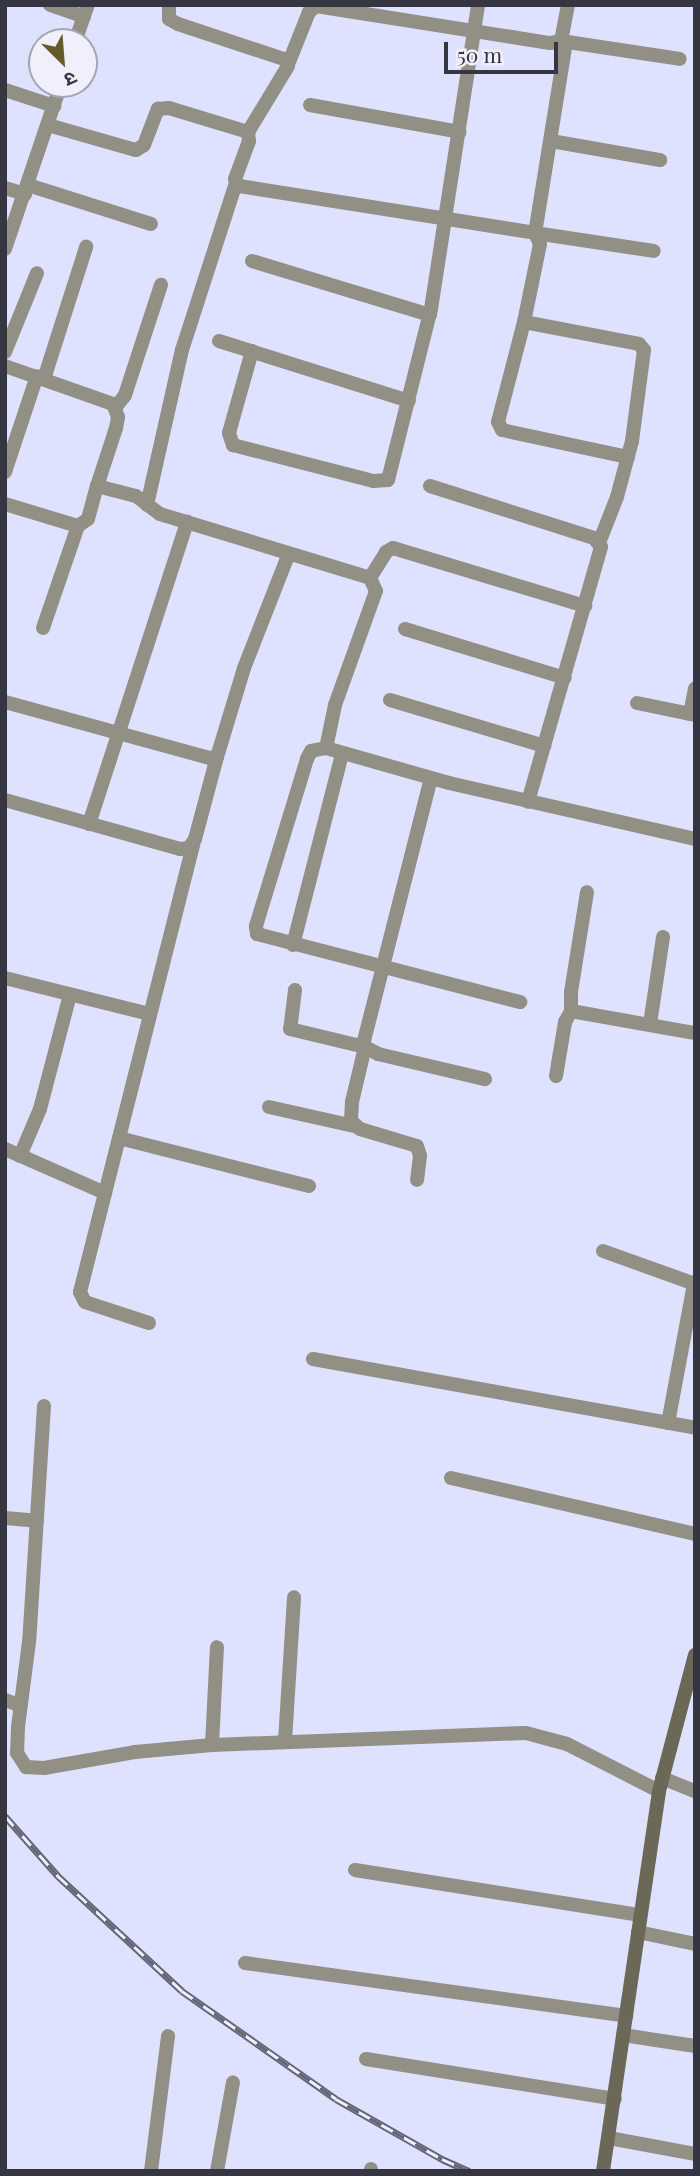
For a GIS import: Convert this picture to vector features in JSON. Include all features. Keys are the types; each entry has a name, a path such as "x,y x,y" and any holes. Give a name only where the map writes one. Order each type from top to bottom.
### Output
{"main road":[{"path":"603,2171 661,1785 695,1655"}],"street":[{"path":"50,5 86,11 80,28"},
{"path":"169,5 169,19 178,24 280,56 289,62"},
{"path":"252,351 229,433 233,445 384,482 392,475 430,315 447,219 478,5"},
{"path":"535,233 551,141 568,5"},
{"path":"147,505 182,351 249,141 248,132 289,62 309,12 316,6 550,43 564,41 680,59"},
{"path":"5,90 54,106"},
{"path":"5,249 57,98"},
{"path":"310,105 460,132"},
{"path":"48,125 136,150 144,145 155,115 163,107 248,132"},
{"path":"551,141 660,160"},
{"path":"236,183 654,251"},
{"path":"5,188 27,190 151,224"},
{"path":"535,233 540,237 540,244 524,322 498,422 502,430 628,457"},
{"path":"5,472 86,247"},
{"path":"252,261 430,315"},
{"path":"5,352 37,273"},
{"path":"43,628 78,526 88,519 116,428 115,408 125,395 162,285"},
{"path":"524,322 642,346 644,355 628,457 599,542 599,554 585,606 527,802"},
{"path":"219,341 409,401"},
{"path":"5,366 108,401 115,408"},
{"path":"97,485 136,496 160,514 370,578 376,592 335,705 326,748"},
{"path":"430,486 528,515 599,542"},
{"path":"5,504 78,526"},
{"path":"89,824 187,522"},
{"path":"370,578 386,552 399,549 585,606"},
{"path":"149,1324 85,1302 80,1296 149,1014 217,757 244,668 289,553"},
{"path":"405,629 565,678"},
{"path":"637,702 692,714 695,688"},
{"path":"390,700 544,747"},
{"path":"5,702 162,745 217,757"},
{"path":"520,1002 260,936 256,926 307,759 312,751 326,748 527,802 695,839"},
{"path":"293,945 342,754"},
{"path":"354,1126 350,1115 365,1046 364,1036 430,778"},
{"path":"5,800 180,849 193,844"},
{"path":"556,1076 565,1022 571,1011 571,992 587,891"},
{"path":"650,1024 663,937"},
{"path":"5,978 149,1014"},
{"path":"295,990 290,1029 345,1044 365,1046 378,1054 485,1079"},
{"path":"20,1156 40,1109 71,995"},
{"path":"571,1011 695,1032"},
{"path":"269,1107 354,1126 417,1146 420,1156 417,1180"},
{"path":"120,1138 309,1185"},
{"path":"5,1149 105,1193"},
{"path":"603,1251 694,1284 668,1423"},
{"path":"313,1359 695,1429"},
{"path":"44,1406 29,1642 12,1703 17,1753 20,1761 33,1769 135,1752 212,1745 475,1733 539,1735 661,1785 695,1791"},
{"path":"451,1478 695,1534"},
{"path":"5,1518 37,1521"},
{"path":"285,1741 294,1597"},
{"path":"212,1745 217,1647"},
{"path":"355,1870 640,1914"},
{"path":"638,1932 695,1944"},
{"path":"245,1963 626,2016"},
{"path":"623,2035 695,2046"},
{"path":"151,2171 167,2036"},
{"path":"366,2059 615,2099"},
{"path":"217,2171 233,2082"},
{"path":"609,2138 695,2154"}],"railway":[{"path":"5,1816 58,1876 182,1991 336,2099 442,2159 469,2171"}]}
